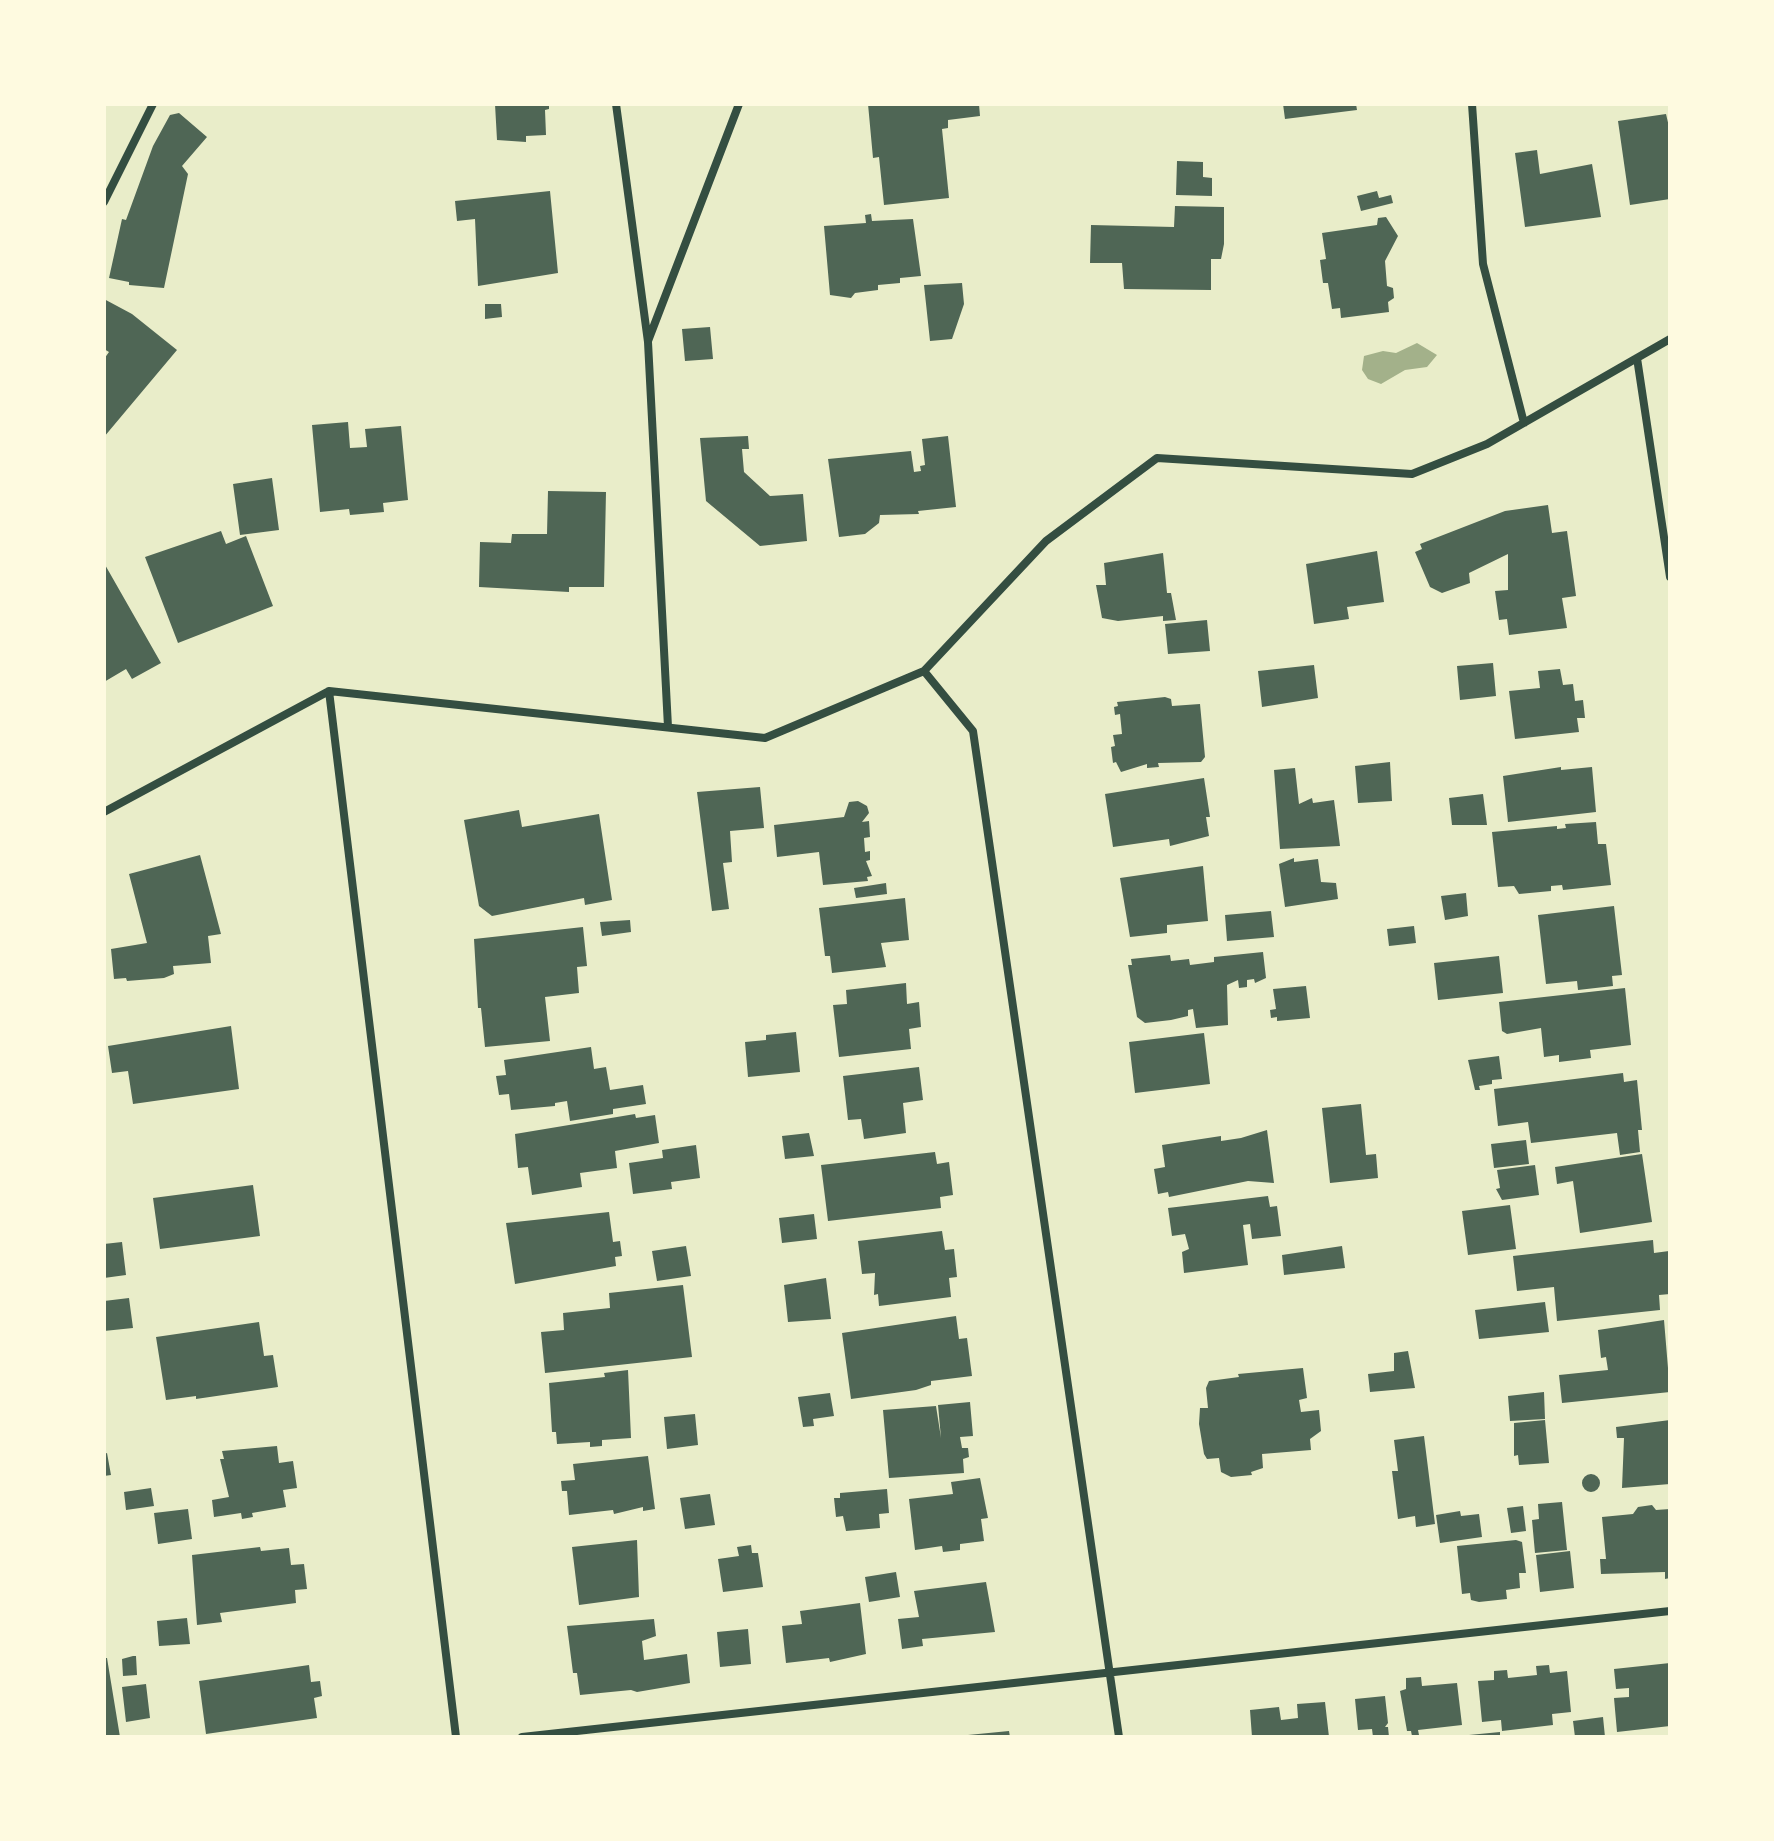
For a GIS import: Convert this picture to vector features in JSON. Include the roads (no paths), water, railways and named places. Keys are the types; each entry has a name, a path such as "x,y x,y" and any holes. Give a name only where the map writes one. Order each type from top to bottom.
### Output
{"street":[{"path":"104,202 153,104"},
{"path":"616,104 648,342 668,727"},
{"path":"648,342 739,104"},
{"path":"1472,104 1483,264 1524,423"},
{"path":"104,812 329,691 765,738 924,671 1046,541 1157,458 1412,474 1487,444 1670,339"},
{"path":"1637,358 1670,577"},
{"path":"924,671 973,731 1119,1737"},
{"path":"329,691 456,1737"},
{"path":"522,1737 1670,1611"}]}
